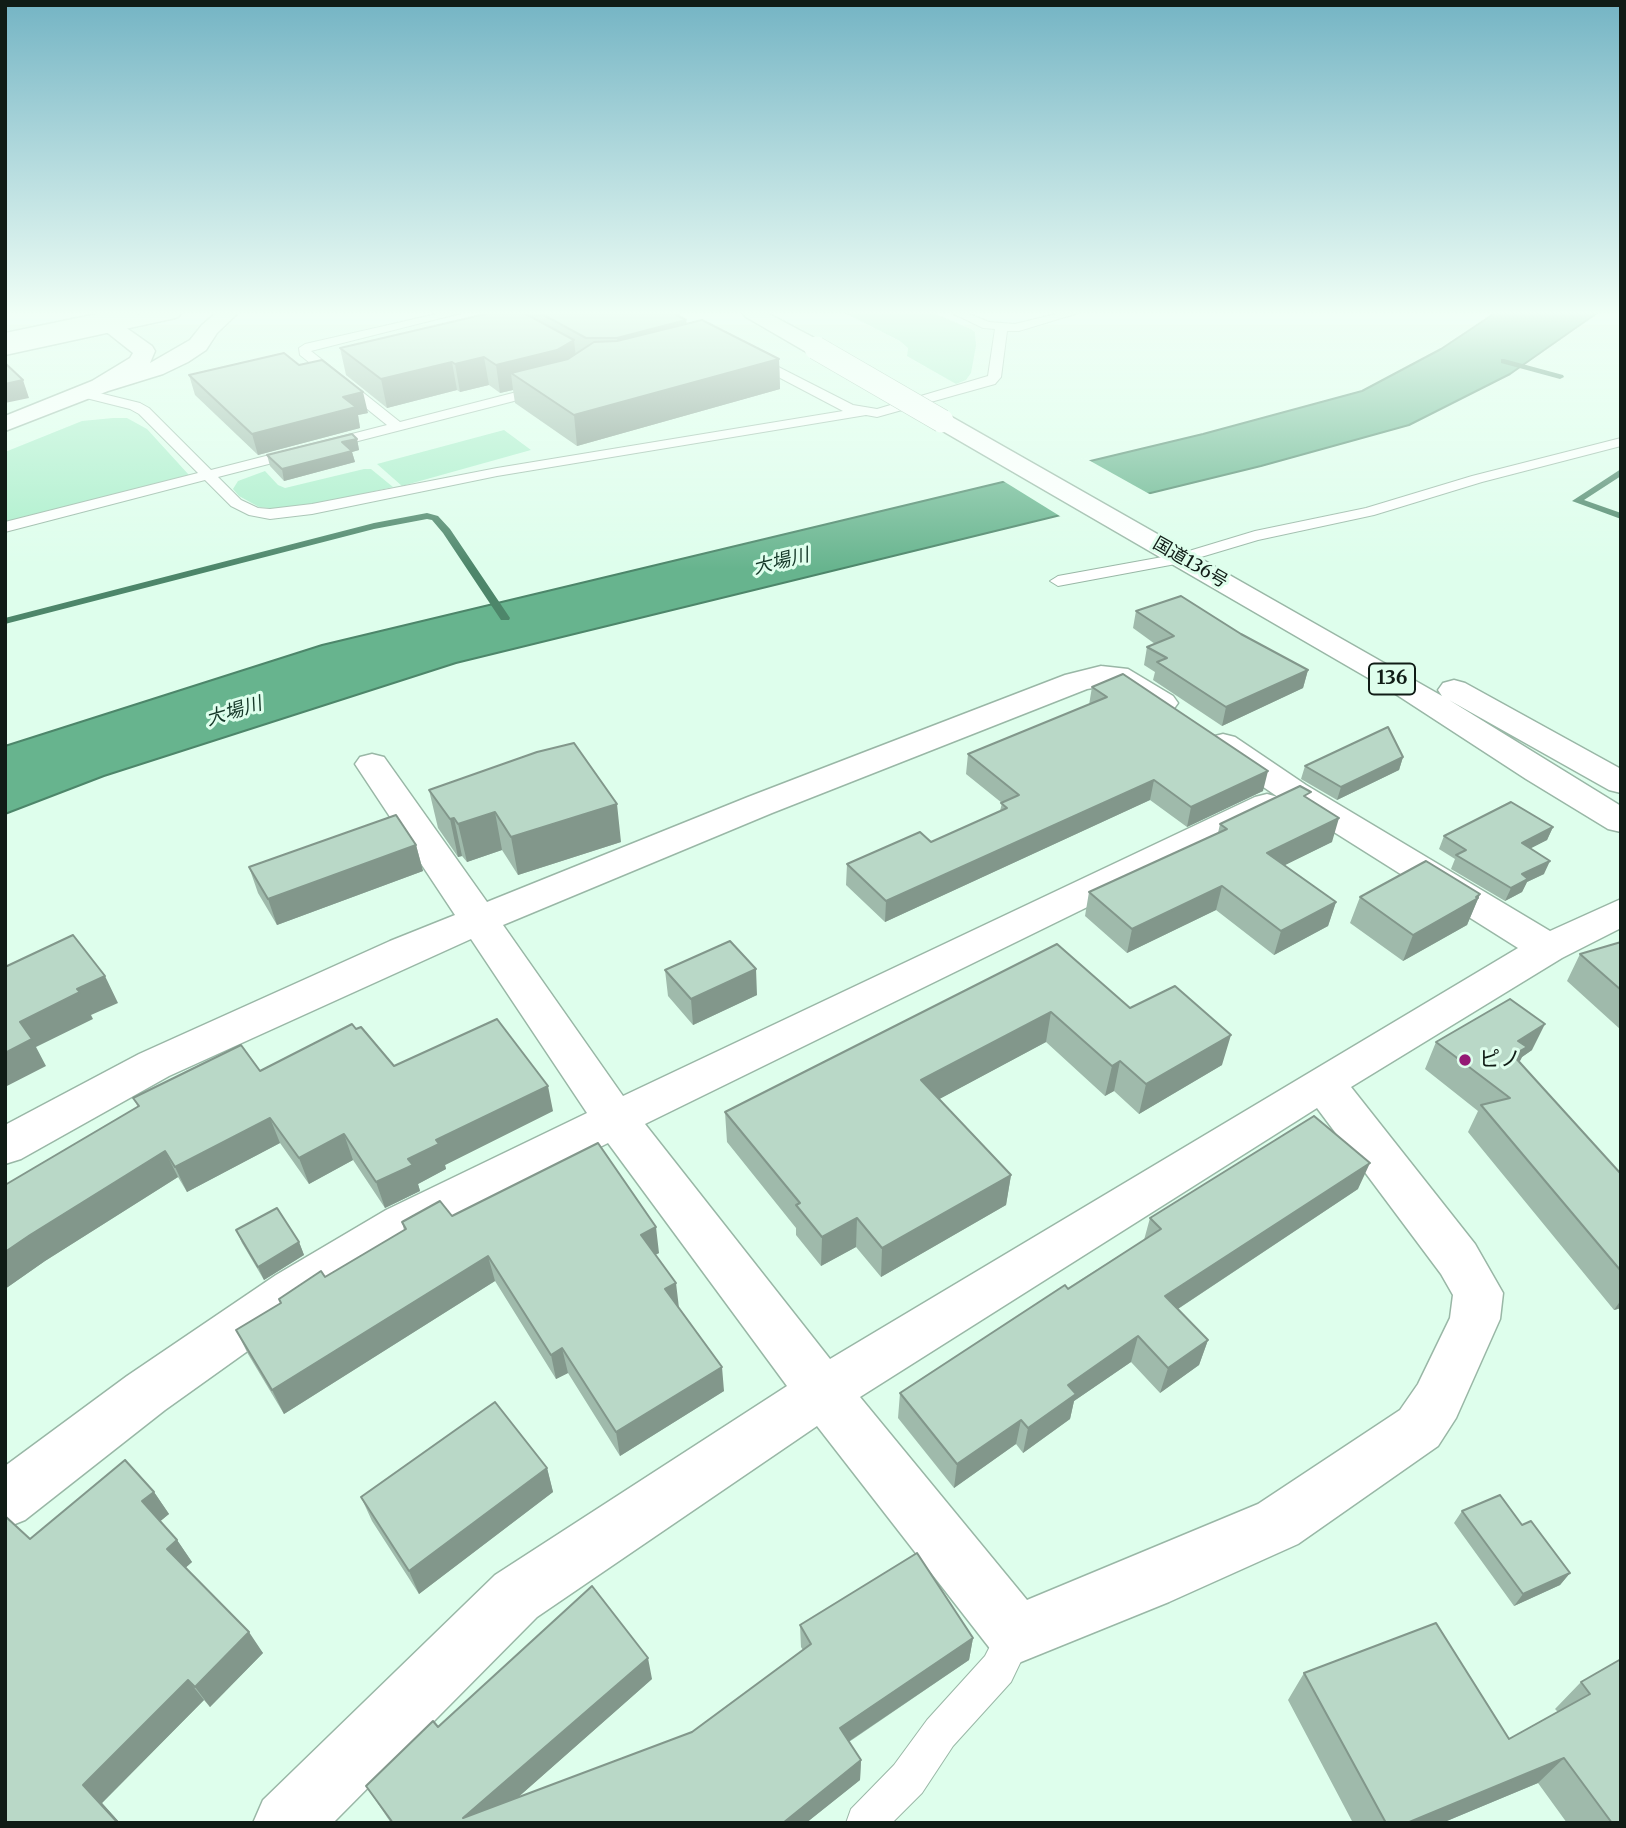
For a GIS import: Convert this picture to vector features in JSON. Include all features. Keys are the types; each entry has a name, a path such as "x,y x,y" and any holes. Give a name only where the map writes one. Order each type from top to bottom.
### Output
{"main road":[{"path":"5,424 69,398"},
{"name":"国道136号","path":"903,398 942,421 998,442 1182,547 1621,783"},
{"name":"国道136号","path":"941,398 966,413 998,442"},
{"name":"国道136号","path":"1182,547 1538,772 1621,821"},
{"path":"5,1146 154,1065 404,951 760,805 1101,675 1117,676 1294,792 1548,948"},
{"path":"372,764 615,1119 823,1392 1016,1634 1278,1524 1419,1428 1437,1401 1475,1319 1478,1293 1458,1259 1323,1083"},
{"path":"5,1501 125,1408 294,1290 403,1224 1294,792"},
{"path":"286,1823 516,1596 823,1392 1323,1083 1548,948 1621,912"}],"lane":[{"path":"116,398 144,411 236,503 254,512 288,513 497,472 863,412 877,412 927,398"},
{"path":"367,398 398,427"},
{"path":"5,527 509,398"},
{"path":"829,398 849,409 863,412"},
{"path":"1058,581 1182,547 1255,536 1405,502 1478,479 1621,442"},
{"path":"865,1823 908,1779 940,1733 998,1669 1016,1634"}],"shaded area":[{"path":"127,418 147,429 189,475 188,478 5,523 5,452 82,421"},
{"path":"504,430 531,450 402,486 377,464"},
{"path":"371,469 393,487 291,510 259,507 239,496 233,489 238,481 265,471 278,485 285,488"}],"water":[{"name":"大場川","path":"1335,398 1462,398 1409,425 1261,466 456,663 104,776 5,814 5,746 322,645 1203,434"}],"pier":[{"path":"1085,458 1153,496 1063,518 1000,479"}],"building":[{"path":"214,398 345,398 356,407 252,434"},
{"path":"549,398 635,398 574,415"},
{"path":"352,434 357,439 342,442 352,451 282,469 267,455"},
{"path":"1181,596 1241,634 1308,670 1226,707 1157,662 1167,658 1147,647 1174,636 1136,611"},
{"path":"1123,674 1268,771 1191,807 1154,780 886,901 847,864 920,832 931,842 1007,808 1001,803 1019,795 968,754 1107,697 1092,687"},
{"path":"1388,727 1403,757 1341,787 1305,766"},
{"path":"574,743 617,804 511,837 495,812 458,824 454,818 450,819 429,790 537,752"},
{"path":"1300,786 1311,792 1304,796 1339,818 1267,853 1336,902 1281,931 1222,886 1132,929 1089,892 1227,829 1220,824"},
{"path":"1511,802 1553,827 1522,843 1550,861 1522,874 1528,879 1511,888 1456,855 1466,850 1444,836"},
{"path":"396,815 416,845 268,899 249,867"},
{"path":"1426,861 1480,894 1476,897 1478,898 1413,935 1360,897"},
{"path":"73,935 105,976 77,989 80,992 20,1022 32,1039 5,1053 5,967"},
{"path":"730,941 756,969 691,999 665,970"},
{"path":"1621,942 1621,990 1580,954"},
{"path":"1057,944 1130,1008 1175,986 1231,1035 1146,1084 1120,1061 1112,1066 1051,1012 921,1080 1011,1175 882,1248 857,1218 822,1237 796,1205 800,1203 725,1112"},
{"path":"1510,999 1545,1024 1518,1041 1527,1047 1513,1055 1621,1174 1621,1271 1481,1105 1510,1098 1436,1042"},
{"path":"497,1019 548,1086 436,1140 439,1144 408,1159 413,1165 376,1182 344,1134 299,1158 270,1118 175,1167 165,1151 5,1252 5,1185 139,1106 133,1098 241,1045 260,1071 352,1024 356,1029 361,1027 394,1066"},
{"path":"1314,1116 1370,1163 1165,1296 1208,1340 1168,1368 1138,1336 1068,1385 1076,1394 1028,1428 1021,1420 957,1464 900,1393 1065,1285 1068,1289 1161,1229 1150,1218"},
{"path":"598,1143 656,1227 641,1235 676,1283 665,1289 722,1367 616,1432 562,1348 551,1355 488,1256 272,1390 236,1330 281,1303 279,1299 321,1271 325,1277 406,1229 402,1222 440,1201 452,1216"},
{"path":"277,1208 299,1242 258,1267 236,1230"},
{"path":"495,1402 547,1468 409,1571 361,1497"},
{"path":"125,1460 154,1492 142,1501 177,1540 167,1549 249,1632 195,1687 188,1680 83,1785 118,1823 5,1823 5,1516 30,1539"},
{"path":"1500,1495 1522,1525 1531,1521 1570,1573 1523,1594 1462,1511"},
{"path":"917,1553 973,1638 840,1728 861,1760 783,1823 393,1823 366,1786 433,1721 438,1727 592,1586 648,1658 463,1818 692,1732 811,1644 800,1625"},
{"path":"1436,1623 1509,1739 1590,1694 1581,1682 1621,1659 1621,1823 1612,1823 1564,1758 1407,1823 1386,1823 1304,1673"}],"waterway":[{"path":"1621,472 1577,501 1621,516"},
{"path":"5,621 374,526 427,516 435,518 447,531 505,618"}],"place":[{"name":"ピノ","path":"1465,1060"}]}
